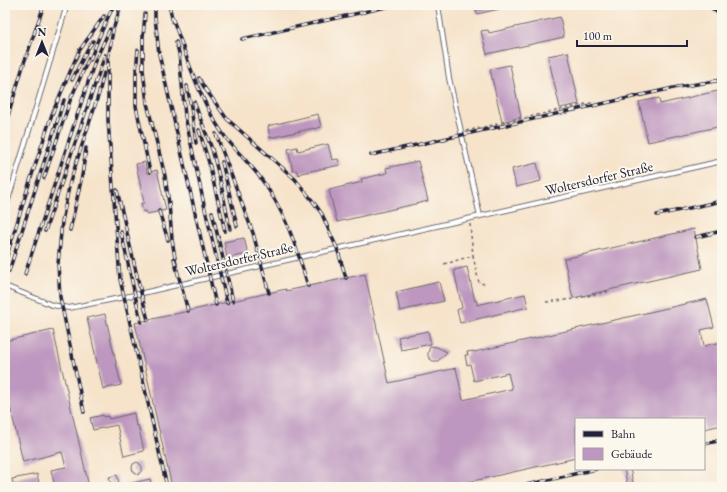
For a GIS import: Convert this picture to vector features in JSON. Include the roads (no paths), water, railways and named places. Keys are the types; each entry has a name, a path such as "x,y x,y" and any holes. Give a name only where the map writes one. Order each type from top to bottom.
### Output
{"lane":[{"path":"5,210 67,5"},
{"path":"438,5 449,78 480,216"},
{"name":"Woltersdorfer Straße","path":"5,286 52,305 69,308 722,161"}],"railway":[{"path":"5,126 24,63 44,5"},
{"path":"90,60 114,5"},
{"path":"121,5 113,30 108,60 108,120 120,279 167,487"},
{"path":"155,5 159,54 216,305"},
{"path":"169,5 173,22"},
{"path":"242,39 395,5"},
{"path":"708,5 722,16"},
{"path":"145,14 143,70 147,103 165,176 176,264"},
{"path":"5,262 52,114 79,51 104,16"},
{"path":"172,17 194,77 207,107 227,140 259,176 276,201 289,229 308,286"},
{"path":"25,274 95,61 110,29"},
{"path":"72,80 93,41"},
{"path":"176,42 179,53 185,116 227,303"},
{"path":"138,50 136,72 136,106 150,172"},
{"path":"45,231 105,55"},
{"path":"44,178 71,98 89,58"},
{"path":"84,412 60,297 58,264 62,222 70,182 104,73"},
{"path":"199,78 227,119 295,179 312,200 322,214 337,248 346,278"},
{"path":"371,155 678,87 722,80"},
{"path":"187,86 196,143"},
{"path":"9,271 64,100"},
{"path":"194,102 212,149 230,229"},
{"path":"199,130 209,163 225,231"},
{"path":"216,134 253,233 269,293"},
{"path":"70,230 82,176 86,148"},
{"path":"222,162 237,226"},
{"path":"117,190 148,320"},
{"path":"657,215 722,201"},
{"path":"159,211 168,240"},
{"path":"212,212 233,301"},
{"path":"696,237 722,231"},
{"path":"121,232 141,322"},
{"path":"174,259 188,311"},
{"path":"705,444 722,440"},
{"path":"518,487 592,470"}]}
